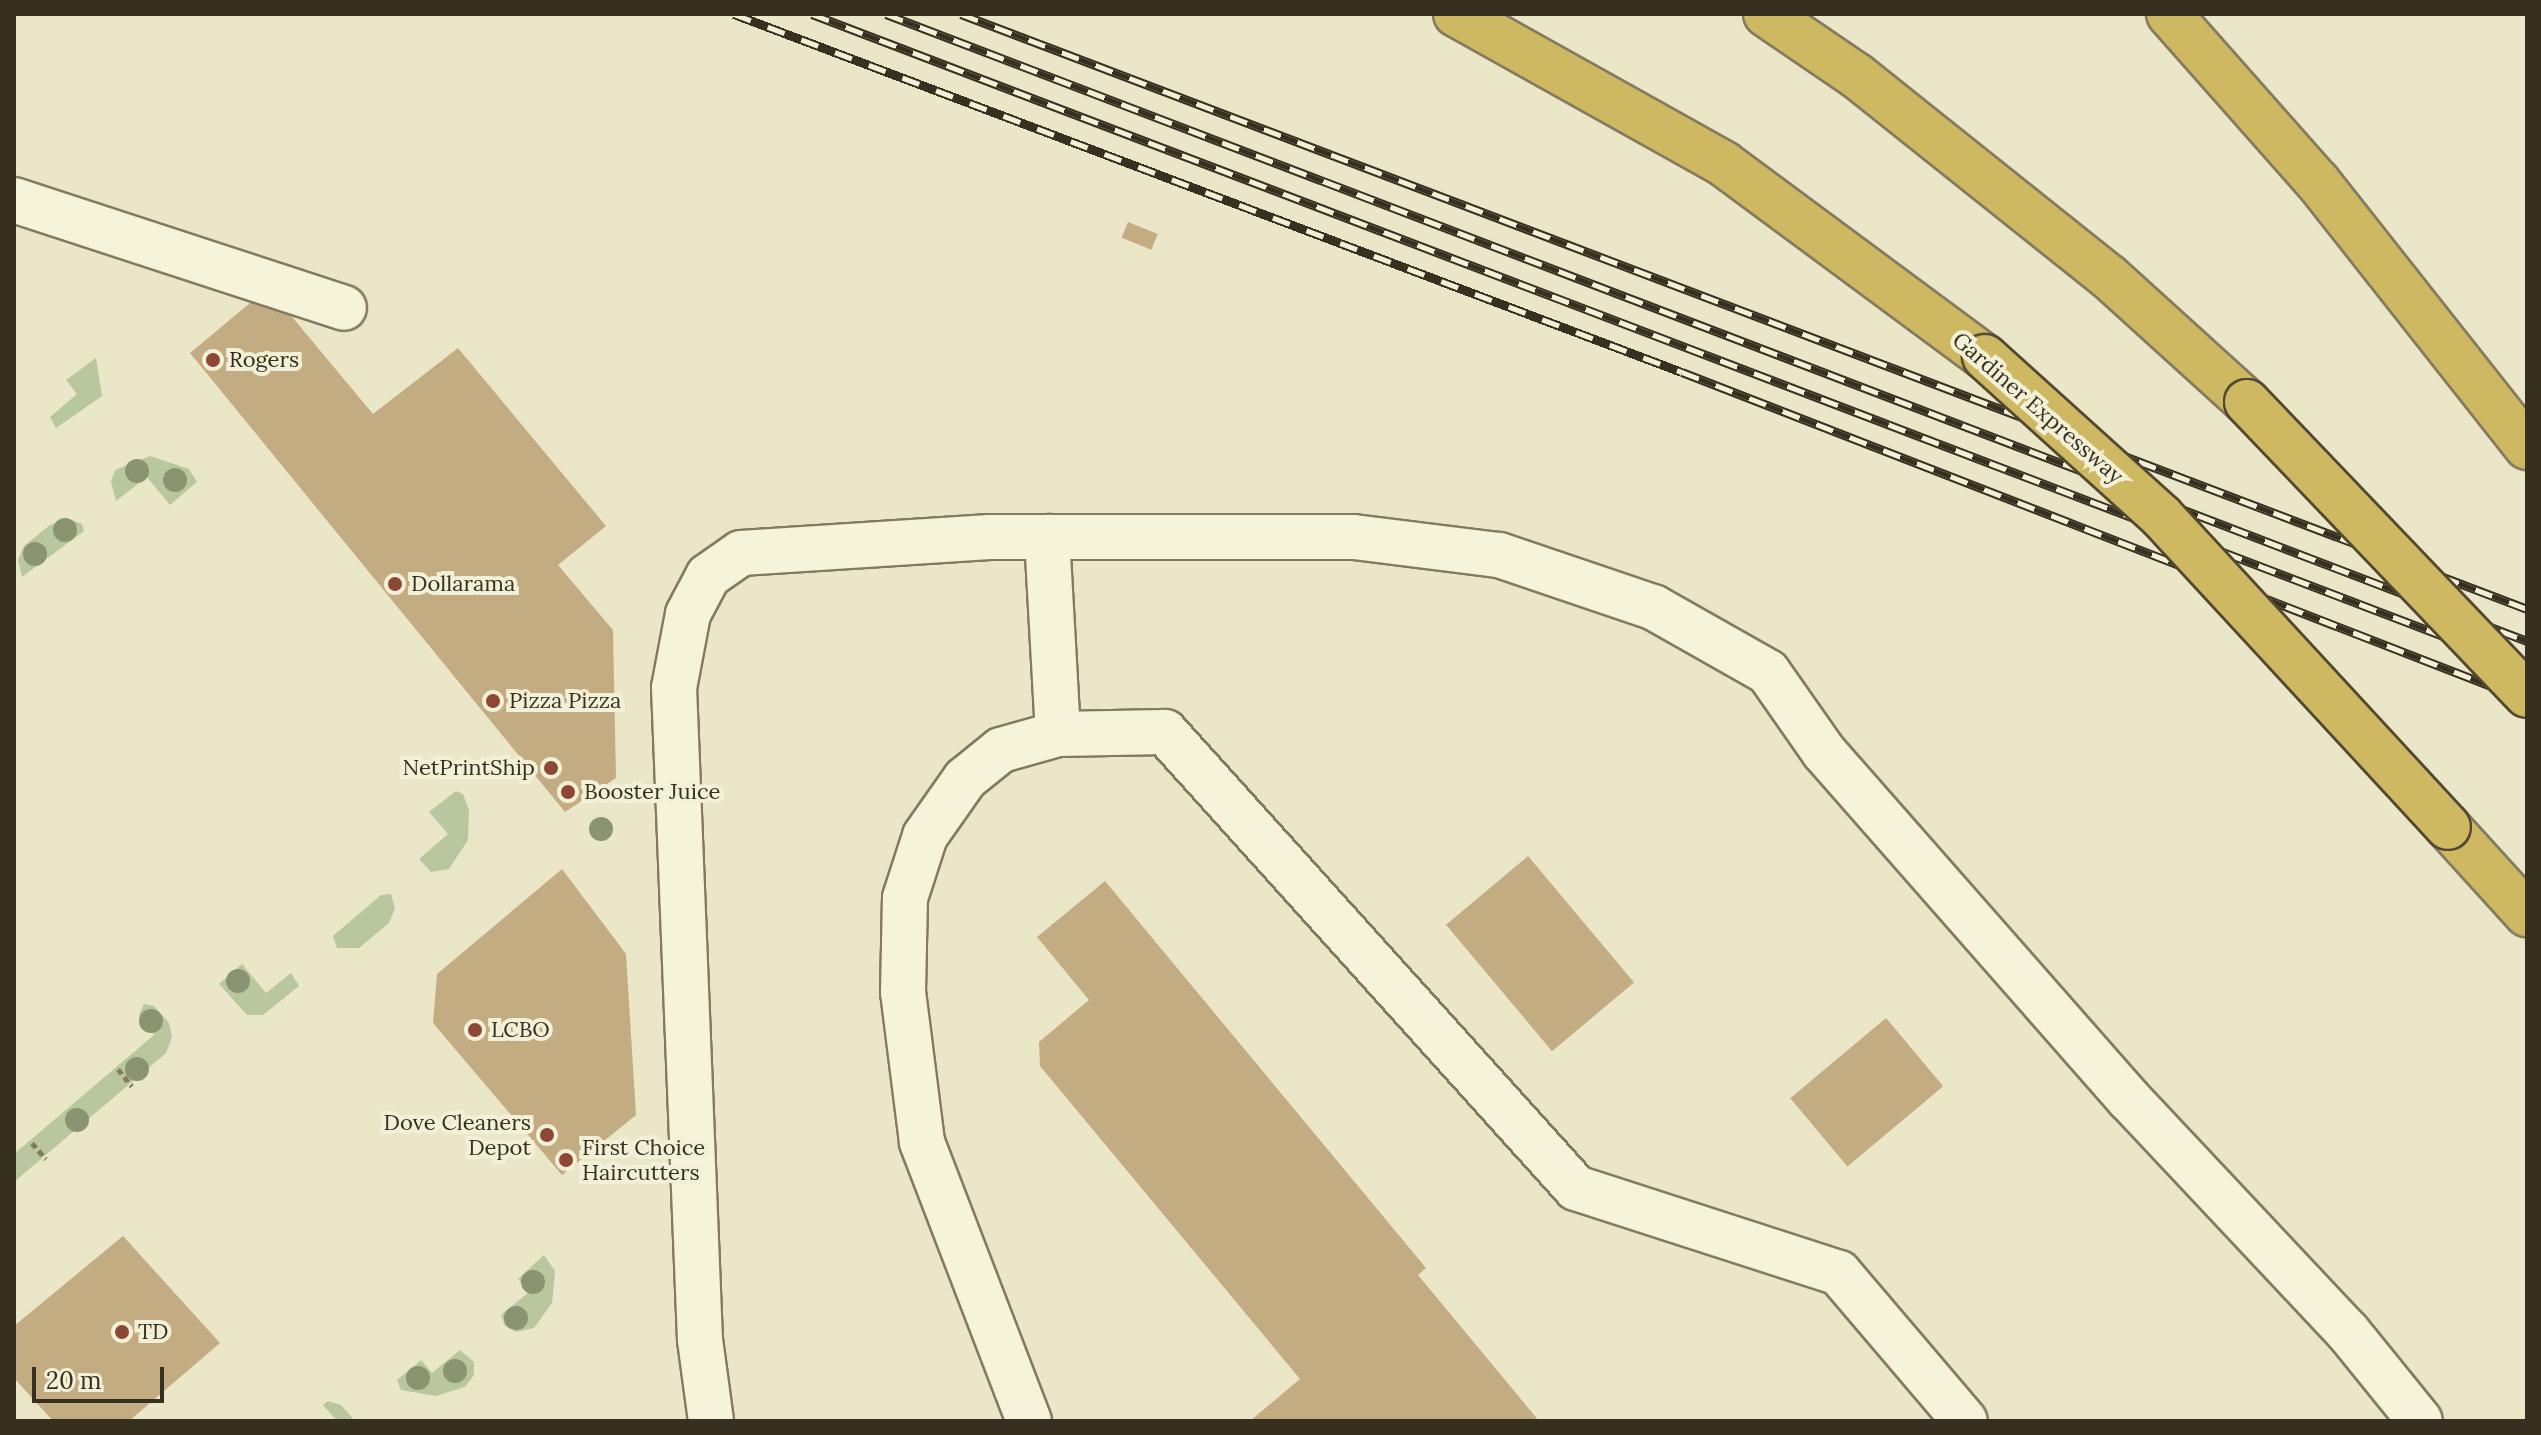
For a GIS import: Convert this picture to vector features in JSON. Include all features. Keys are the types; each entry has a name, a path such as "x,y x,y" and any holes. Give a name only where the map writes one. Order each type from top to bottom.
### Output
{"highway":[{"name":"Gardiner Expressway","path":"1456,14 1724,164 1985,357 2161,516 2527,914"},
{"path":"1766,14 1857,76 2109,277 2247,402 2527,695"},
{"path":"2169,14 2317,181 2527,447"}],"lane":[{"path":"14,200 344,308"},
{"path":"1047,537 1058,734"},
{"path":"711,1421 700,1340 674,688 688,614 708,576 741,553 1047,537 1354,537 1499,555 1653,607 1768,672 1824,752 2129,1099 2348,1332 2420,1421"},
{"path":"1029,1421 922,1142 903,992 905,898 925,836 965,779 1001,750 1058,734 1165,732 1576,1188 1839,1273 1965,1421"}],"path":[{"path":"118,1069 132,1086"},
{"path":"32,1143 46,1159"}],"green space":[{"path":"96,358 102,396 56,428 50,417 77,394 66,380"},
{"path":"150,456 189,469 197,482 170,505 147,477 116,501 111,482 115,470"},
{"path":"69,519 82,524 84,531 22,577 18,560 24,546 50,525"},
{"path":"456,791 463,794 469,810 468,840 449,869 431,872 419,859 448,834 429,812"},
{"path":"391,894 395,908 389,923 359,948 337,948 333,936 381,895"},
{"path":"242,964 266,993 291,973 299,986 263,1015 247,1015 219,984"},
{"path":"144,1004 154,1006 169,1023 172,1037 166,1053 14,1182 14,1154 154,1035 139,1015"},
{"path":"544,1255 555,1271 552,1303 534,1328 516,1332 505,1326 501,1315 529,1292 518,1279"},
{"path":"460,1350 474,1362 474,1375 465,1387 436,1396 401,1390 397,1380 421,1360 432,1373"},
{"path":"328,1401 341,1405 355,1421 337,1421 323,1405"}],"building":[{"path":"1128,222 1158,234 1151,250 1122,238"},
{"path":"268,288 373,414 458,348 606,526 558,565 613,630 616,778 565,812 190,353"},
{"path":"1528,856 1634,982 1552,1051 1446,925"},
{"path":"562,869 626,954 636,1115 562,1175 433,1023 437,974"},
{"path":"1105,881 1426,1268 1418,1275 1539,1421 1250,1421 1300,1379 1040,1066 1039,1042 1089,1000 1037,937"},
{"path":"1886,1018 1943,1086 1847,1167 1790,1098"},
{"path":"123,1236 220,1343 129,1421 53,1421 14,1378 14,1326"}],"railway":[{"path":"734,14 1682,372 2527,700"},
{"path":"812,14 2527,668"},
{"path":"886,14 2527,641"},
{"path":"961,14 2527,609"}],"place":[{"name":"Rogers","path":"213,360"},
{"name":"Dollarama","path":"395,584"},
{"name":"Pizza Pizza","path":"493,701"},
{"name":"NetPrintShip","path":"551,768"},
{"name":"Booster Juice","path":"568,792"},
{"name":"LCBO","path":"475,1030"},
{"name":"Dove Cleaners Depot","path":"547,1135"},
{"name":"First Choice Haircutters","path":"566,1160"},
{"name":"TD","path":"122,1332"}]}
